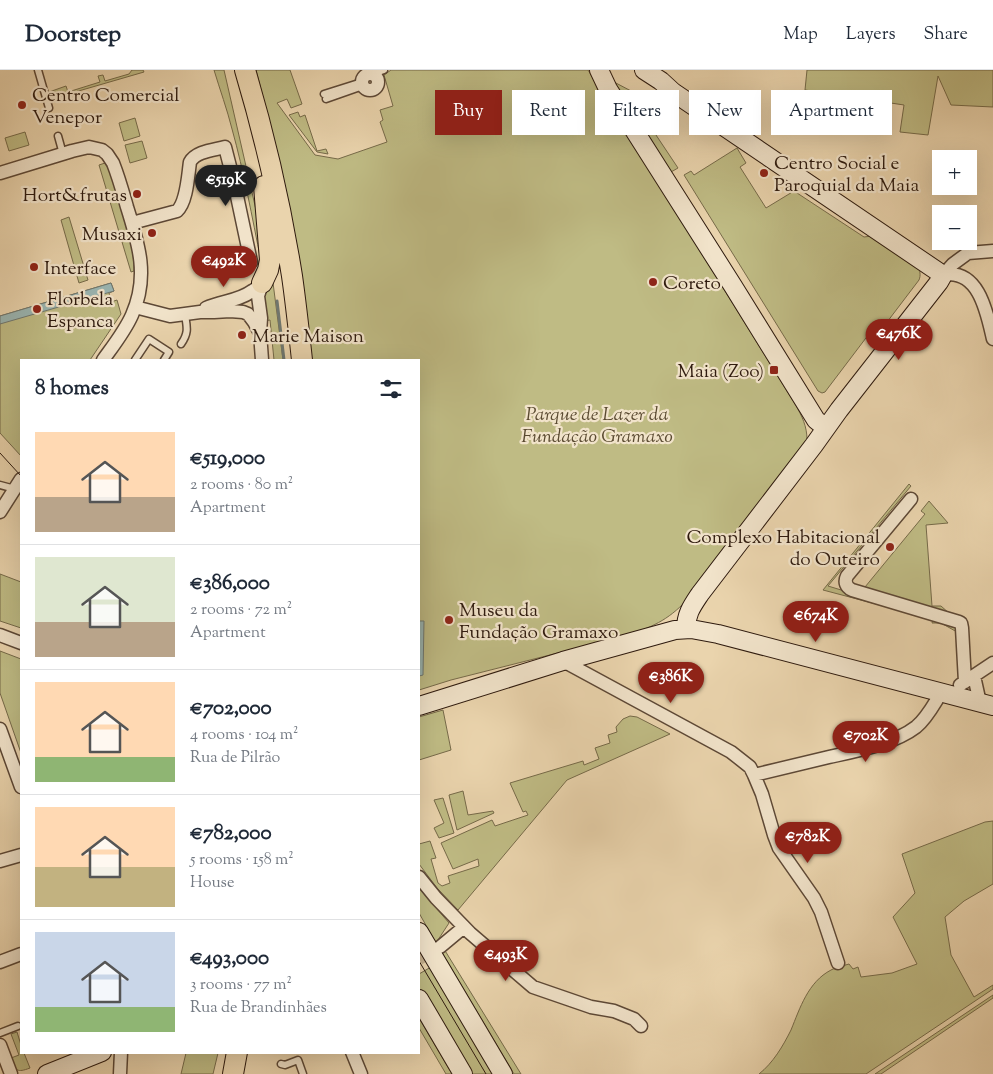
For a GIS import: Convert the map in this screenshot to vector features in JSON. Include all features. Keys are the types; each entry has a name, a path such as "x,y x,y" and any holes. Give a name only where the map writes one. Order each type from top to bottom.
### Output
{"highway":[{"path":"239,70 261,154 282,257 296,359"},
{"path":"245,70 269,161 284,232 292,277 302,359"},
{"path":"261,154 270,254 268,270 262,283"},
{"path":"226,1074 231,1054"},
{"path":"233,1074 237,1054"}],"main road":[{"path":"599,70 608,89 816,420 826,428"},
{"path":"644,70 661,81 673,92 943,275 700,594 689,611 686,629"},
{"path":"420,706 563,661 663,633 686,629 703,630 986,705"},
{"path":"420,934 503,1074"},
{"path":"420,1001 463,1074"},
{"path":"47,1074 97,1054"}],"street":[{"path":"0,173 89,147 98,148 107,154 115,168 138,244 141,263 140,284 135,307 127,324 104,359"},
{"path":"132,224 177,211 181,207 183,200 192,157 225,147 251,262"},
{"path":"943,275 968,252 993,251"},
{"path":"943,275 952,273 959,275 976,287 993,339"},
{"path":"200,312 212,305 252,292 262,283"},
{"path":"262,283 258,296 261,318 262,359"},
{"path":"135,307 170,316 200,312 243,312 248,314 260,333"},
{"path":"0,512 18,484"},
{"path":"911,499 847,576 845,584 852,590 961,623 969,679 986,705"},
{"path":"0,635 20,643"},
{"path":"563,661 732,752 750,767 762,794 779,848 814,898 821,912 838,963"},
{"path":"754,775 866,748 900,736 915,727 945,694 993,663"},
{"path":"0,729 20,784"},
{"path":"0,861 20,855"},
{"path":"420,878 436,898 470,933 532,986 591,1007 614,1011 634,1019 641,1026"},
{"path":"440,947 464,927"},
{"path":"0,962 20,954"},
{"path":"0,1045 11,1074"},
{"path":"120,1074 121,1054"},
{"path":"353,1054 361,1074"}],"lane":[{"path":"38,70 49,108"},
{"path":"325,97 384,70"},
{"path":"58,136 63,154"},
{"path":"181,344 188,331 185,315"},
{"path":"136,359 149,339 169,352 165,359"},
{"path":"0,485 18,484"},
{"path":"0,1033 18,1026"},
{"path":"281,1064 285,1065 298,1060 303,1074"}],"green space":[{"path":"132,70 143,70 144,72 51,99 49,92 66,86 68,92 100,82 98,76 103,75 105,81 129,74"},
{"path":"214,70 224,70 256,210 261,261 236,145"},
{"name":"Parque de Lazer da Fundação Gramaxo","path":"256,70 290,70 302,104 291,108 287,99 277,103 315,155 338,159 387,142 380,122 383,120 380,110 393,106 384,75 391,70 588,70 600,90 595,90 595,135 628,135 795,404 805,426 807,440 687,600 666,618 625,636 451,680 420,690 420,359 312,359 278,156"},
{"path":"807,70 993,70 993,107 951,105 938,76 928,135 900,132 904,105 892,103 892,90 805,90"},
{"path":"614,82 629,90 619,90"},
{"path":"298,112 300,117 305,115 317,151 326,149 328,154 317,152 289,115"},
{"path":"135,118 140,136 124,141 119,123"},
{"path":"25,132 29,145 9,151 5,138"},
{"path":"648,135 656,135 678,168 671,172"},
{"path":"142,141 147,158 130,163 125,145"},
{"path":"737,148 746,163 740,167 766,208 794,191 864,237 872,236 919,268 919,280 881,330 878,328 874,332 872,330 825,392 818,391 684,175 691,171 694,175"},
{"path":"105,163 126,219 132,245 134,271 131,272 99,165"},
{"path":"69,217 88,280 79,283 61,220"},
{"path":"272,275 283,359 274,359 270,320 264,321 262,298"},
{"path":"111,283 114,291 109,293 111,302 117,300 121,314 91,359 20,359 20,455 0,433 0,316"},
{"path":"909,484 911,486 828,586 953,624 957,632 941,623 932,623 933,619 823,590"},
{"path":"929,501 948,523 926,525 932,606 941,606 950,614 865,587 925,514 921,511"},
{"path":"0,574 20,582 20,628 0,621"},
{"path":"0,651 20,659 20,750 0,693"},
{"path":"443,710 451,750 420,760 420,717"},
{"path":"630,716 637,717 670,734 567,780 458,910 437,888 420,865 420,844 430,841 436,858 431,859 438,883 442,886 450,883 448,876 479,866 478,859 453,869 441,843 492,820 495,826 528,815 526,811 523,812 510,783 583,761 584,765 599,759 595,748 610,743 608,735 617,732 616,727 623,719"},
{"path":"463,791 468,815 493,811 494,813 457,830 449,795"},
{"path":"443,798 454,833 439,838 434,828 444,823 434,800"},
{"path":"993,821 993,884 964,901 945,917 951,955 974,997 993,985 993,989 866,1074 759,1074 769,1065 781,1048 806,996 816,981 823,975 833,969 849,964 853,969 858,967 861,977 892,973 917,964 893,917 915,893 902,854 985,822"},
{"path":"420,889 449,923 436,943 420,915"},
{"path":"444,949 521,1074 514,1074 441,951"},
{"path":"431,967 495,1074 470,1074 420,990 420,973"},
{"path":"993,995 993,998 881,1074 875,1074"},
{"path":"420,1020 452,1074 446,1074 420,1030"},
{"path":"17,1032 20,1042 20,1054 24,1054 30,1068 17,1070 15,1068 11,1058 19,1055 11,1034"},
{"path":"186,1054 218,1054 213,1074 181,1074"}],"water":[{"path":"111,283 114,291 0,324 0,316"},
{"path":"420,621 424,621 423,675 420,676"}],"waterway":[{"path":"277,301 284,359"}],"tunnel":[{"path":"420,958 438,948"}],"tram line":[{"path":"0,453 20,475"},
{"path":"420,963 486,1074"}],"place":[{"name":"Centro Comercial Venepor","path":"22,105"},
{"name":"Centro Social e Paroquial da Maia","path":"764,173"},
{"name":"Hort&frutas","path":"137,194"},
{"name":"Musaxi","path":"152,233"},
{"name":"Interface","path":"34,267"},
{"name":"Coreto","path":"653,282"},
{"name":"Florbela Espanca","path":"37,309"},
{"name":"Marie Maison","path":"242,335"},
{"name":"Maia (Zoo)","path":"774,370"},
{"name":"Complexo Habitacional do Outeiro","path":"890,547"},
{"name":"Museu da Fundação Gramaxo","path":"449,620"}]}
